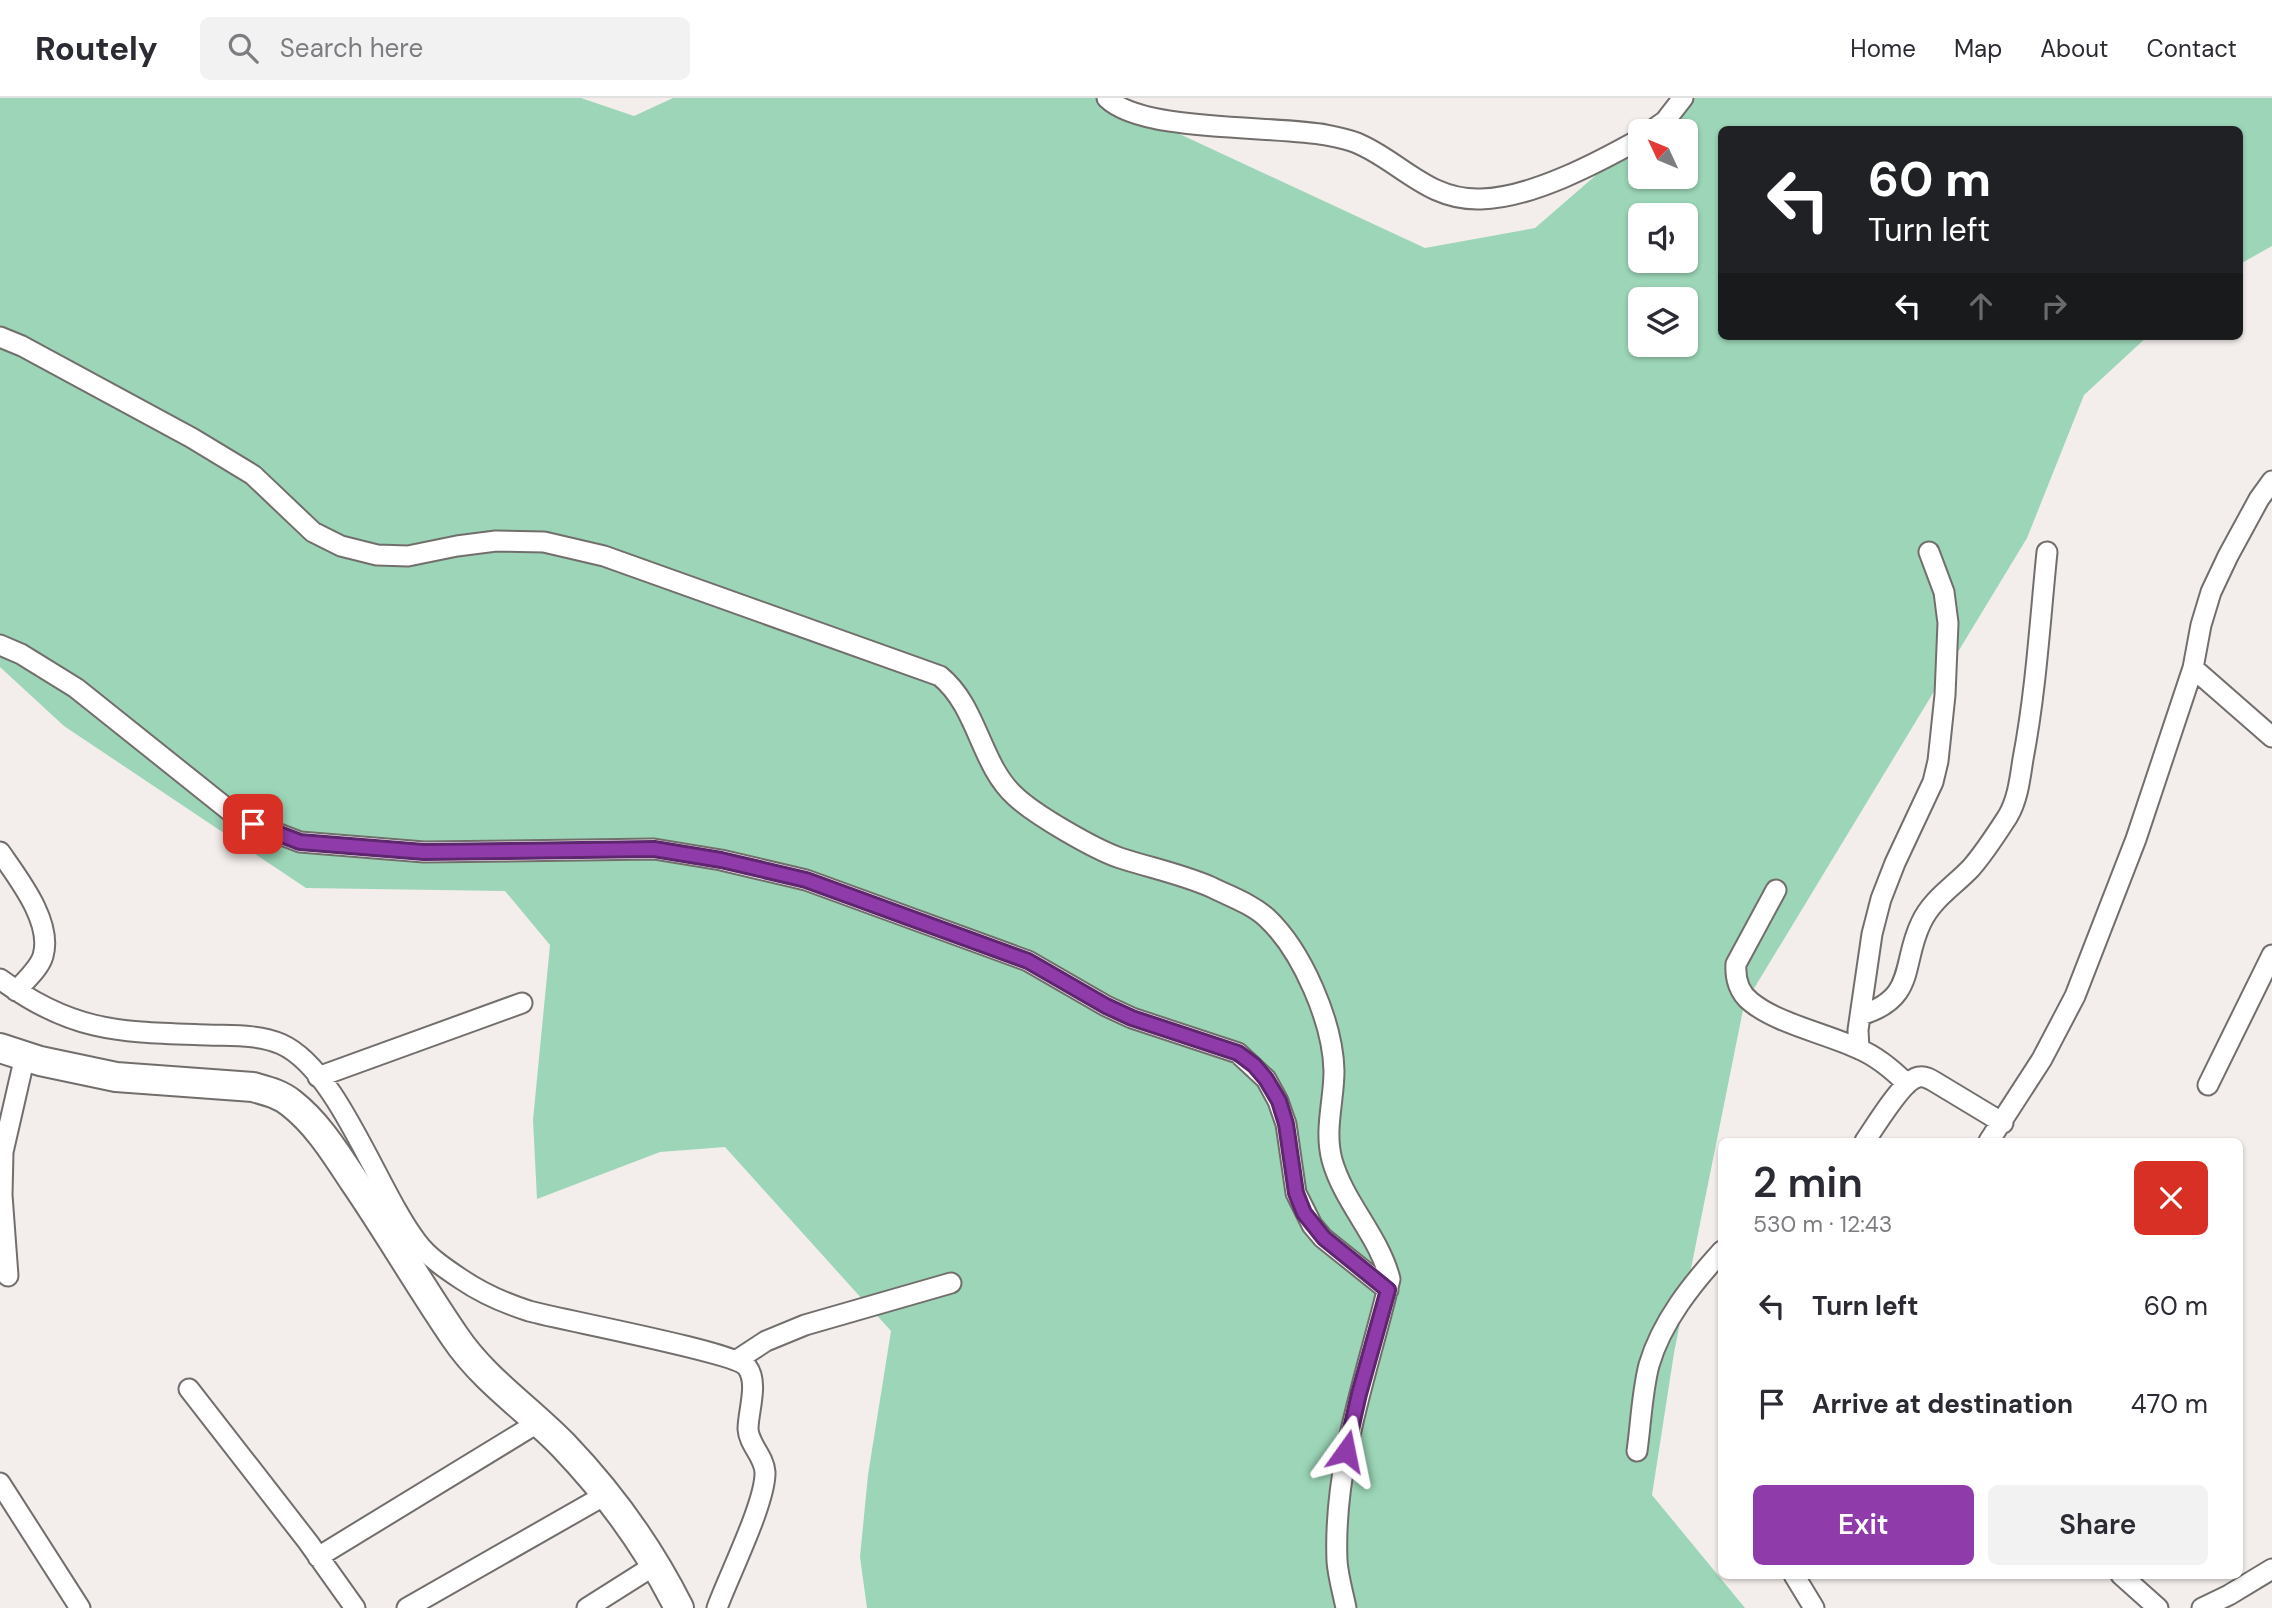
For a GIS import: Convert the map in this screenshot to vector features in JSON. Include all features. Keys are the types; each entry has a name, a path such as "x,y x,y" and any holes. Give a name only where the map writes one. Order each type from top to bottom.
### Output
{"street":[{"path":"1107,98 1124,110 1151,117 1255,130 1322,134 1344,139 1359,144 1415,180 1464,199 1482,200 1521,194 1628,146"},
{"path":"1667,119 1683,98"},
{"path":"0,337 22,346 192,438 253,475 313,531 341,546 377,555 408,556 496,541 544,542 604,556 940,676 952,686 965,705 1001,780 1014,796 1036,813 1119,857 1170,871 1252,907 1266,918 1279,932 1308,975 1329,1034 1334,1071 1328,1140 1332,1161 1343,1188 1386,1262 1390,1279 1346,1451 1337,1553 1346,1608"},
{"path":"1991,1138 2042,1059 2075,996 2136,839 2193,668 2201,625 2211,592 2259,499 2272,481"},
{"path":"1859,1049 1858,1030 1872,934 1881,899 1928,794 1938,761 1949,647 1948,608 1928,552"},
{"path":"1861,1015 1879,1010 1898,991 1907,975 1920,924 1941,895 1971,867 2010,813 2016,797 2029,730 2047,552"},
{"path":"0,645 21,654 76,688 240,818 300,842 424,852 654,849 721,860 806,880 1028,961 1132,1018 1238,1053 1266,1079 1279,1101 1286,1124 1296,1193 1312,1225 1388,1290"},
{"path":"2193,668 2272,737"},
{"path":"0,852 34,905 44,929 43,956 16,991"},
{"path":"1776,890 1736,964 1735,975 1741,991 1751,1002 1780,1017 1859,1049 1893,1070 1907,1084"},
{"path":"2208,1084 2272,955"},
{"path":"0,979 37,1004 81,1023 122,1032 270,1040 285,1046 302,1057 343,1111 418,1245 464,1281 526,1310 737,1360 749,1370 752,1379 748,1428 765,1474 752,1521 716,1608"},
{"path":"318,1077 522,1003"},
{"path":"8,1276 2,1195 12,1052 116,1077 253,1087 273,1092 290,1102 308,1118 334,1152 456,1339 486,1377 539,1422 607,1494 631,1526 679,1608"},
{"path":"1866,1138 1907,1084 1917,1077 1925,1077 2003,1123"},
{"path":"1637,1451 1649,1366 1661,1334 1701,1274 1718,1255"},
{"path":"737,1360 766,1341 805,1325 951,1283"},
{"path":"189,1389 355,1608"},
{"path":"318,1557 539,1422"},
{"path":"0,1483 80,1608"},
{"path":"407,1608 607,1494"},
{"path":"587,1608 655,1565"},
{"path":"2202,1608 2272,1569"},
{"path":"1796,1579 1814,1608"},
{"path":"2125,1579 2158,1608"}],"green space":[{"path":"0,98 581,98 634,116 673,98 1102,98 1425,248 1535,228 1628,147 1628,189 1698,189 1698,119 1661,119 1685,98 2272,98 2272,246 2243,262 2243,126 1718,126 1718,340 2144,340 2084,395 2027,538 1744,1005 1674,1353 1652,1495 1718,1575 1718,1579 1721,1579 1745,1608 867,1608 860,1557 868,1475 891,1331 725,1147 660,1152 537,1199 533,1120 550,945 505,891 306,888 64,726 0,667"}],"route":[{"path":"253,824 300,842 424,852 654,849 721,860 806,880 1028,961 1080,993 1132,1018 1238,1053 1266,1079 1279,1101 1286,1124 1296,1193 1304,1213 1324,1238 1388,1290 1370,1350 1346,1451"}]}
